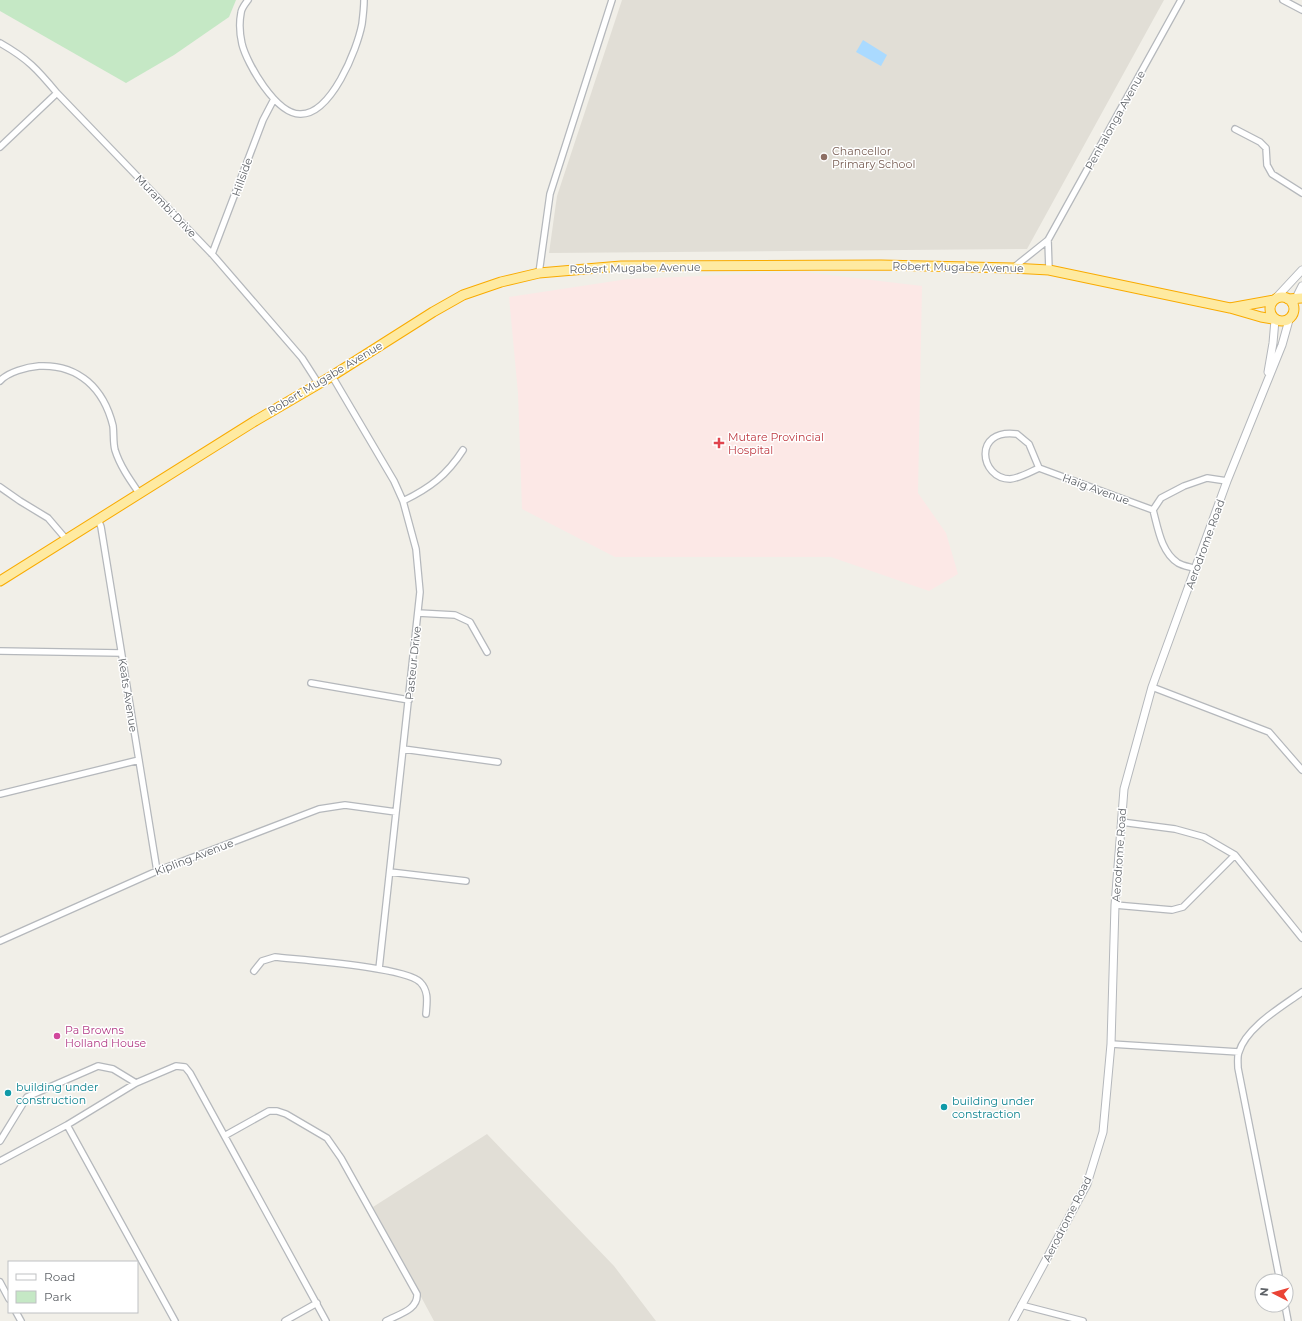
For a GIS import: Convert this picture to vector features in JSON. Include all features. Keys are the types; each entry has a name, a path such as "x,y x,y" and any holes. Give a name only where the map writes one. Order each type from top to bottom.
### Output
{"highway":[{"name":"Robert Mugabe Avenue","path":"0,581 138,493 318,383 332,376 432,312 463,295 500,282 539,272 621,266 881,265 1049,270 1230,308 1248,315 1274,319"},
{"path":"1290,319 1294,311 1295,300 1283,297 1274,299 1271,303 1269,311 1274,319 1282,322 1290,319 1302,312"},
{"name":"Robert Mugabe Avenue","path":"1230,308 1274,299"}],"street":[{"path":"248,0 241,13 243,45 253,69 274,100 286,109 300,114 316,109 327,101 346,70 362,25 364,0"},
{"path":"539,272 550,194 612,0"},
{"name":"Penhalonga Avenue","path":"1013,268 1048,240 1181,0"},
{"path":"1283,0 1302,10"},
{"name":"Murambi Drive","path":"0,43 22,55 36,68 57,93 212,254 302,358 318,383"},
{"path":"0,146 57,93"},
{"name":"Hillside","path":"212,254 263,120 274,100"},
{"path":"1235,128 1260,142 1266,148 1267,165 1272,174 1302,193"},
{"path":"1048,240 1049,270"},
{"path":"1274,299 1302,270"},
{"path":"1295,300 1302,286"},
{"name":"Aerodrome Road","path":"1264,392 1273,343 1274,319"},
{"name":"Aerodrome Road","path":"1013,1321 1087,1184 1103,1132 1111,1044 1115,905 1124,789 1152,687 1227,480 1264,392 1290,319"},
{"path":"0,381 28,367 53,366 79,375 97,390 113,427 115,449 121,466 138,493"},
{"name":"Pasteur Drive","path":"332,376 394,480 404,501 416,549 420,592 379,969"},
{"path":"998,434 1017,434 1029,444 1039,468 1011,479 1003,478 992,472 986,462 986,450 990,440 998,434"},
{"path":"404,501 428,489 453,465 463,450"},
{"name":"Haig Avenue","path":"1039,468 1153,510"},
{"path":"1196,569 1178,563 1169,554 1162,542 1153,510 1161,498 1184,486 1207,478 1227,480"},
{"path":"0,487 20,502 48,518 66,539"},
{"name":"Keats Avenue","path":"98,519 101,527 157,871"},
{"path":"418,613 455,615 470,622 487,652"},
{"path":"0,652 121,652"},
{"path":"310,683 409,700"},
{"path":"1152,687 1269,732 1302,770"},
{"path":"404,749 498,762"},
{"path":"0,794 139,760"},
{"name":"Kipling Avenue","path":"0,942 157,871 319,809 345,805 396,812"},
{"path":"1121,822 1175,829 1204,836 1235,855 1302,938"},
{"path":"1115,905 1172,910 1183,907 1235,855"},
{"path":"390,872 466,881"},
{"path":"254,971 262,962 275,957 379,969 405,974 419,982 427,994 426,1014"},
{"path":"1278,1273 1238,1068 1239,1052 1246,1039 1260,1023 1302,992"},
{"path":"1111,1044 1239,1052"},
{"path":"0,1141 27,1097 98,1066 113,1069 136,1083"},
{"path":"0,1161 67,1125 136,1083 176,1066 185,1067 226,1135 326,1321"},
{"path":"226,1135 269,1111 277,1111 286,1114 327,1138 341,1158 417,1294 418,1301 415,1306 386,1321"},
{"path":"67,1125 175,1321"},
{"path":"0,1282 8,1297"},
{"path":"285,1321 317,1303"},
{"path":"1021,1305 1083,1321"}],"shaded area":[{"name":"Chancellor Primary School","path":"622,0 1164,0 1027,249 549,253 557,196"},
{"name":"Mutare Provincial Hospital","path":"803,272 922,286 918,493 946,533 958,574 929,591 831,557 615,557 522,509 518,393 509,297 628,279"},
{"path":"487,1134 614,1266 656,1321 434,1321 373,1207"}],"green space":[{"path":"0,0 236,0 229,17 174,55 126,83 0,11"}],"water":[{"path":"863,40 887,55 881,66 856,52"}],"place":[{"name":"Chancellor Primary School","path":"824,157"},
{"name":"Mutare Provincial Hospital","path":"719,443"},
{"name":"Pa Browns Holland House","path":"57,1036"},
{"name":"building under construction","path":"8,1093"},
{"name":"building under constraction","path":"944,1107"}]}
